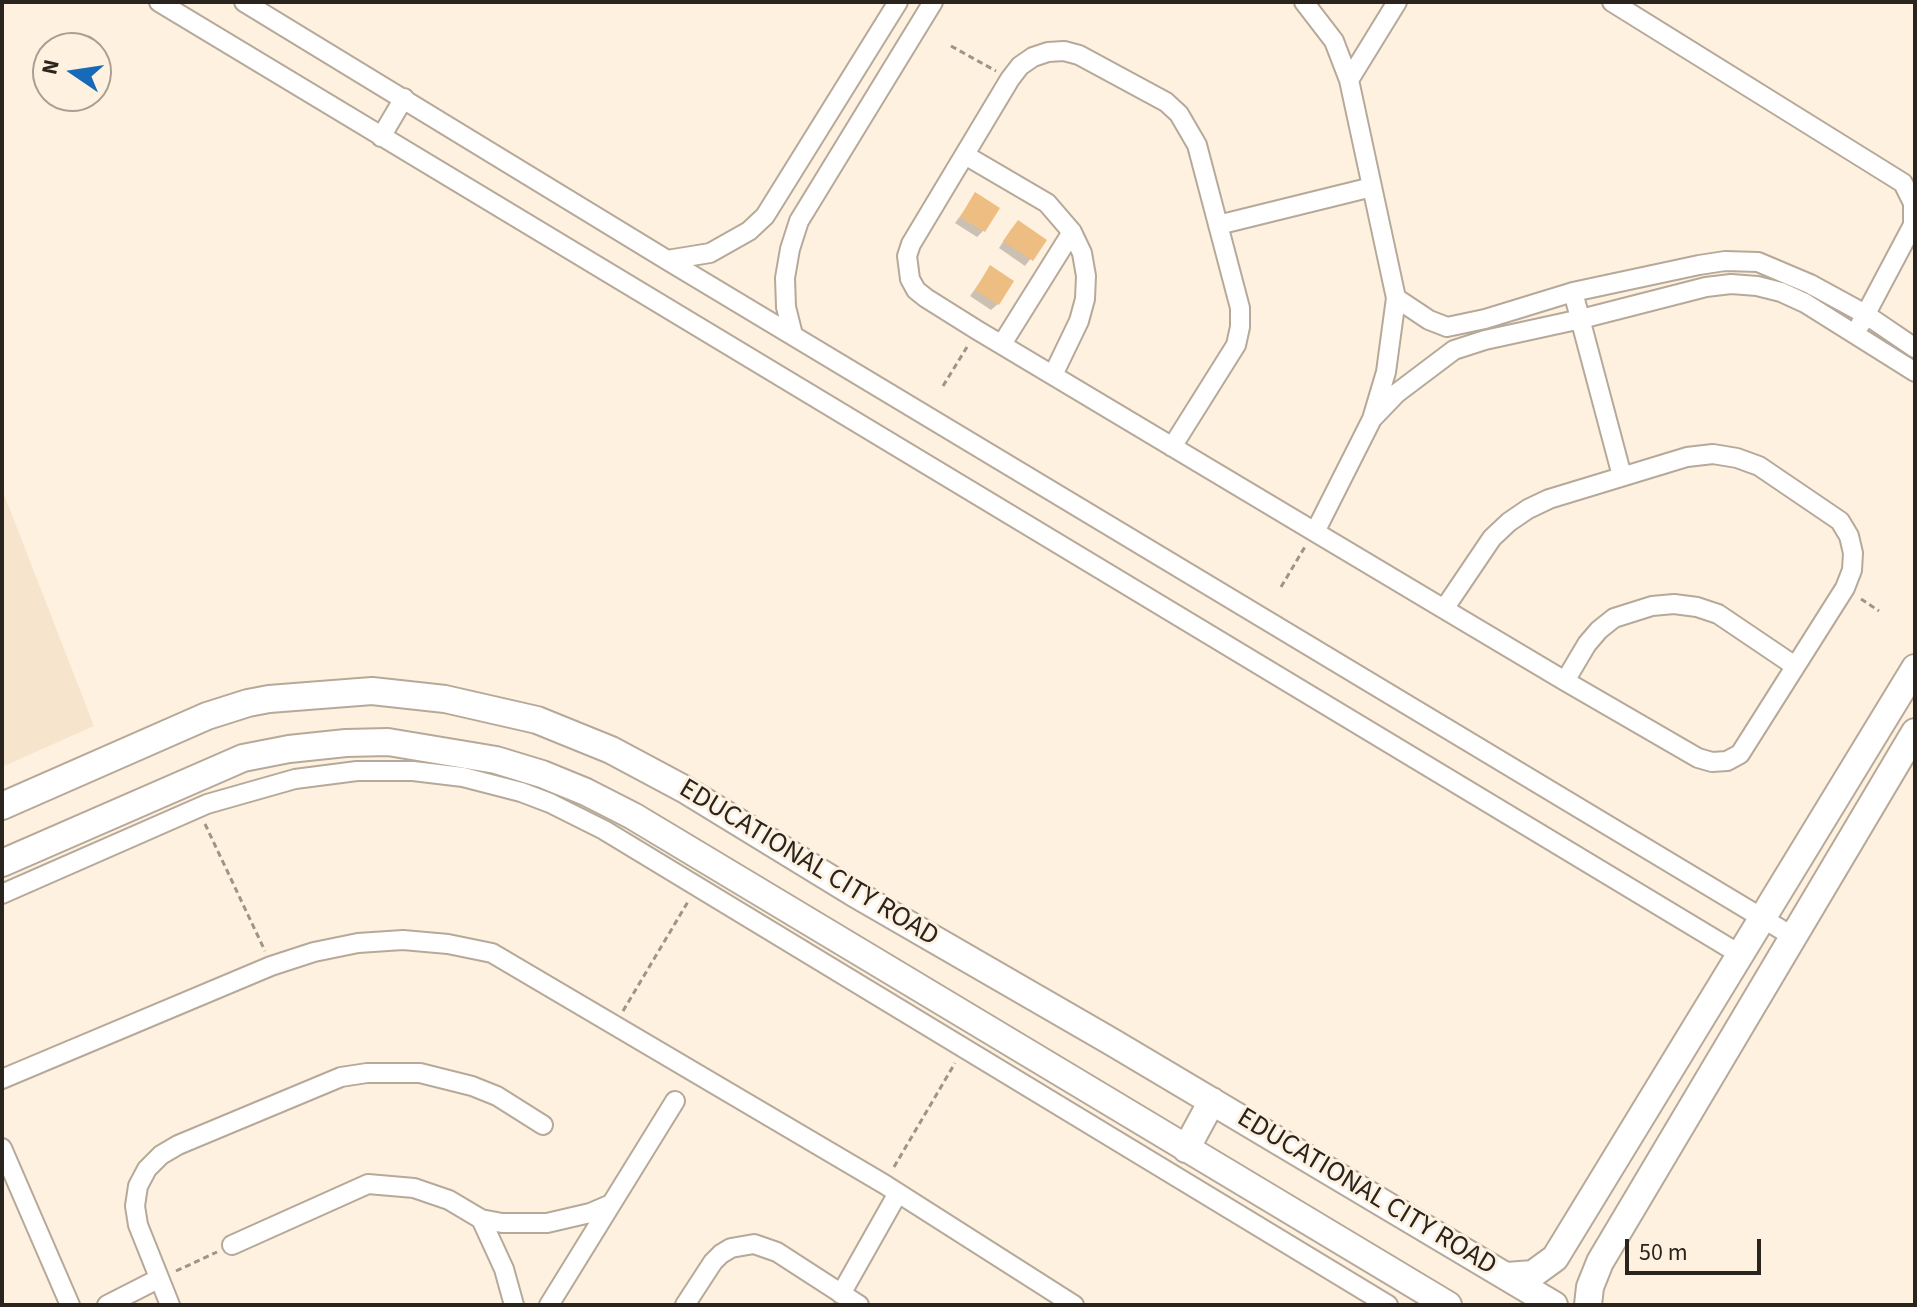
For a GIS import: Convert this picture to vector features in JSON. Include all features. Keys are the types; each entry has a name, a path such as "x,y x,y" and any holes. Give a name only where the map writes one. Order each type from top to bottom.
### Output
{"street":[{"path":"159,2 1741,955"},
{"path":"244,2 1792,936"},
{"path":"667,260 710,253 731,244 765,216 898,2"},
{"path":"793,335 786,307 785,278 799,221 933,2"},
{"path":"1304,2 1334,41 1349,80 1396,298 1389,360 1372,419 1315,532"},
{"path":"1349,80 1397,2"},
{"path":"1612,2 1903,183 1913,203 1913,225 1855,335"},
{"path":"1172,447 1236,345 1240,327 1240,308 1197,145 1179,114 1166,102 1079,55 1064,51 1033,57 1020,66 1010,79 911,244 907,268 916,290 977,330 1002,344 1172,447 1315,532 1444,609 1565,681 1698,758 1712,762 1727,761 1740,754 1845,588 1852,570 1853,553 1849,536 1840,521 1759,466 1713,454 1687,457 1549,499 1509,522 1477,557 1444,609"},
{"path":"381,137 404,98"},
{"path":"965,155 1047,203 1072,232 1082,253 1086,276 1085,299 1079,321 1053,375"},
{"path":"1218,225 1372,187"},
{"path":"1002,344 1072,232"},
{"path":"1396,298 1429,320 1447,327 1485,319 1573,292 1699,265 1725,261 1758,262 1810,284 1865,314 1915,348"},
{"path":"1372,419 1397,393 1454,350 1706,287 1731,284 1781,292 1805,303 1915,372"},
{"path":"1573,292 1622,476"},
{"path":"1565,681 1587,644 1614,618 1652,606 1674,604 1718,614 1795,666"},
{"path":"1507,1276 1533,1274 1555,1258 1915,668"},
{"name":"EDUCATIONAL CITY ROAD","path":"2,806 207,716 248,703 372,691 445,699 498,709 611,750 684,789 854,893 1554,1305"},
{"path":"1588,1305 1590,1287 1600,1262 1915,732"},
{"name":"EDUCATIONAL CITY ROAD","path":"2,863 243,758 289,749 388,742 496,760 542,774 633,816 1448,1305"},
{"path":"2,894 198,808 265,786 326,774 388,770 463,777 521,792 578,815 698,886 1388,1305"},
{"path":"2,1079 271,966 314,952 358,943 403,940 448,944 492,953 891,1189 1074,1305"},
{"path":"170,1305 138,1225 135,1206 138,1186 147,1169 161,1155 178,1145 341,1077 394,1071 447,1078 497,1096 543,1125"},
{"path":"549,1305 675,1101"},
{"path":"1186,1149 1212,1101"},
{"path":"2,1148 70,1305"},
{"path":"232,1245 368,1184 399,1185 432,1193 481,1219 525,1224 547,1223 590,1213 611,1204"},
{"path":"841,1294 891,1189"},
{"path":"481,1219 504,1269 514,1305"},
{"path":"685,1305 713,1262 731,1248 754,1244 777,1252 859,1305"},
{"path":"107,1305 158,1279"}],"path":[{"path":"951,46 1010,79"},
{"path":"943,386 977,330"},
{"path":"1281,587 1315,532"},
{"path":"1845,588 1879,611"},
{"path":"198,808 271,966"},
{"path":"615,1024 698,886"},
{"path":"891,1189 964,1048"},
{"path":"158,1279 232,1245"}],"shaded area":[{"path":"2,489 94,726 2,767"}],"building":[{"path":"975,192 1000,208 985,232 960,217"},
{"path":"1018,220 1047,240 1033,261 1003,241"},
{"path":"990,265 1014,281 999,305 975,290"}]}
